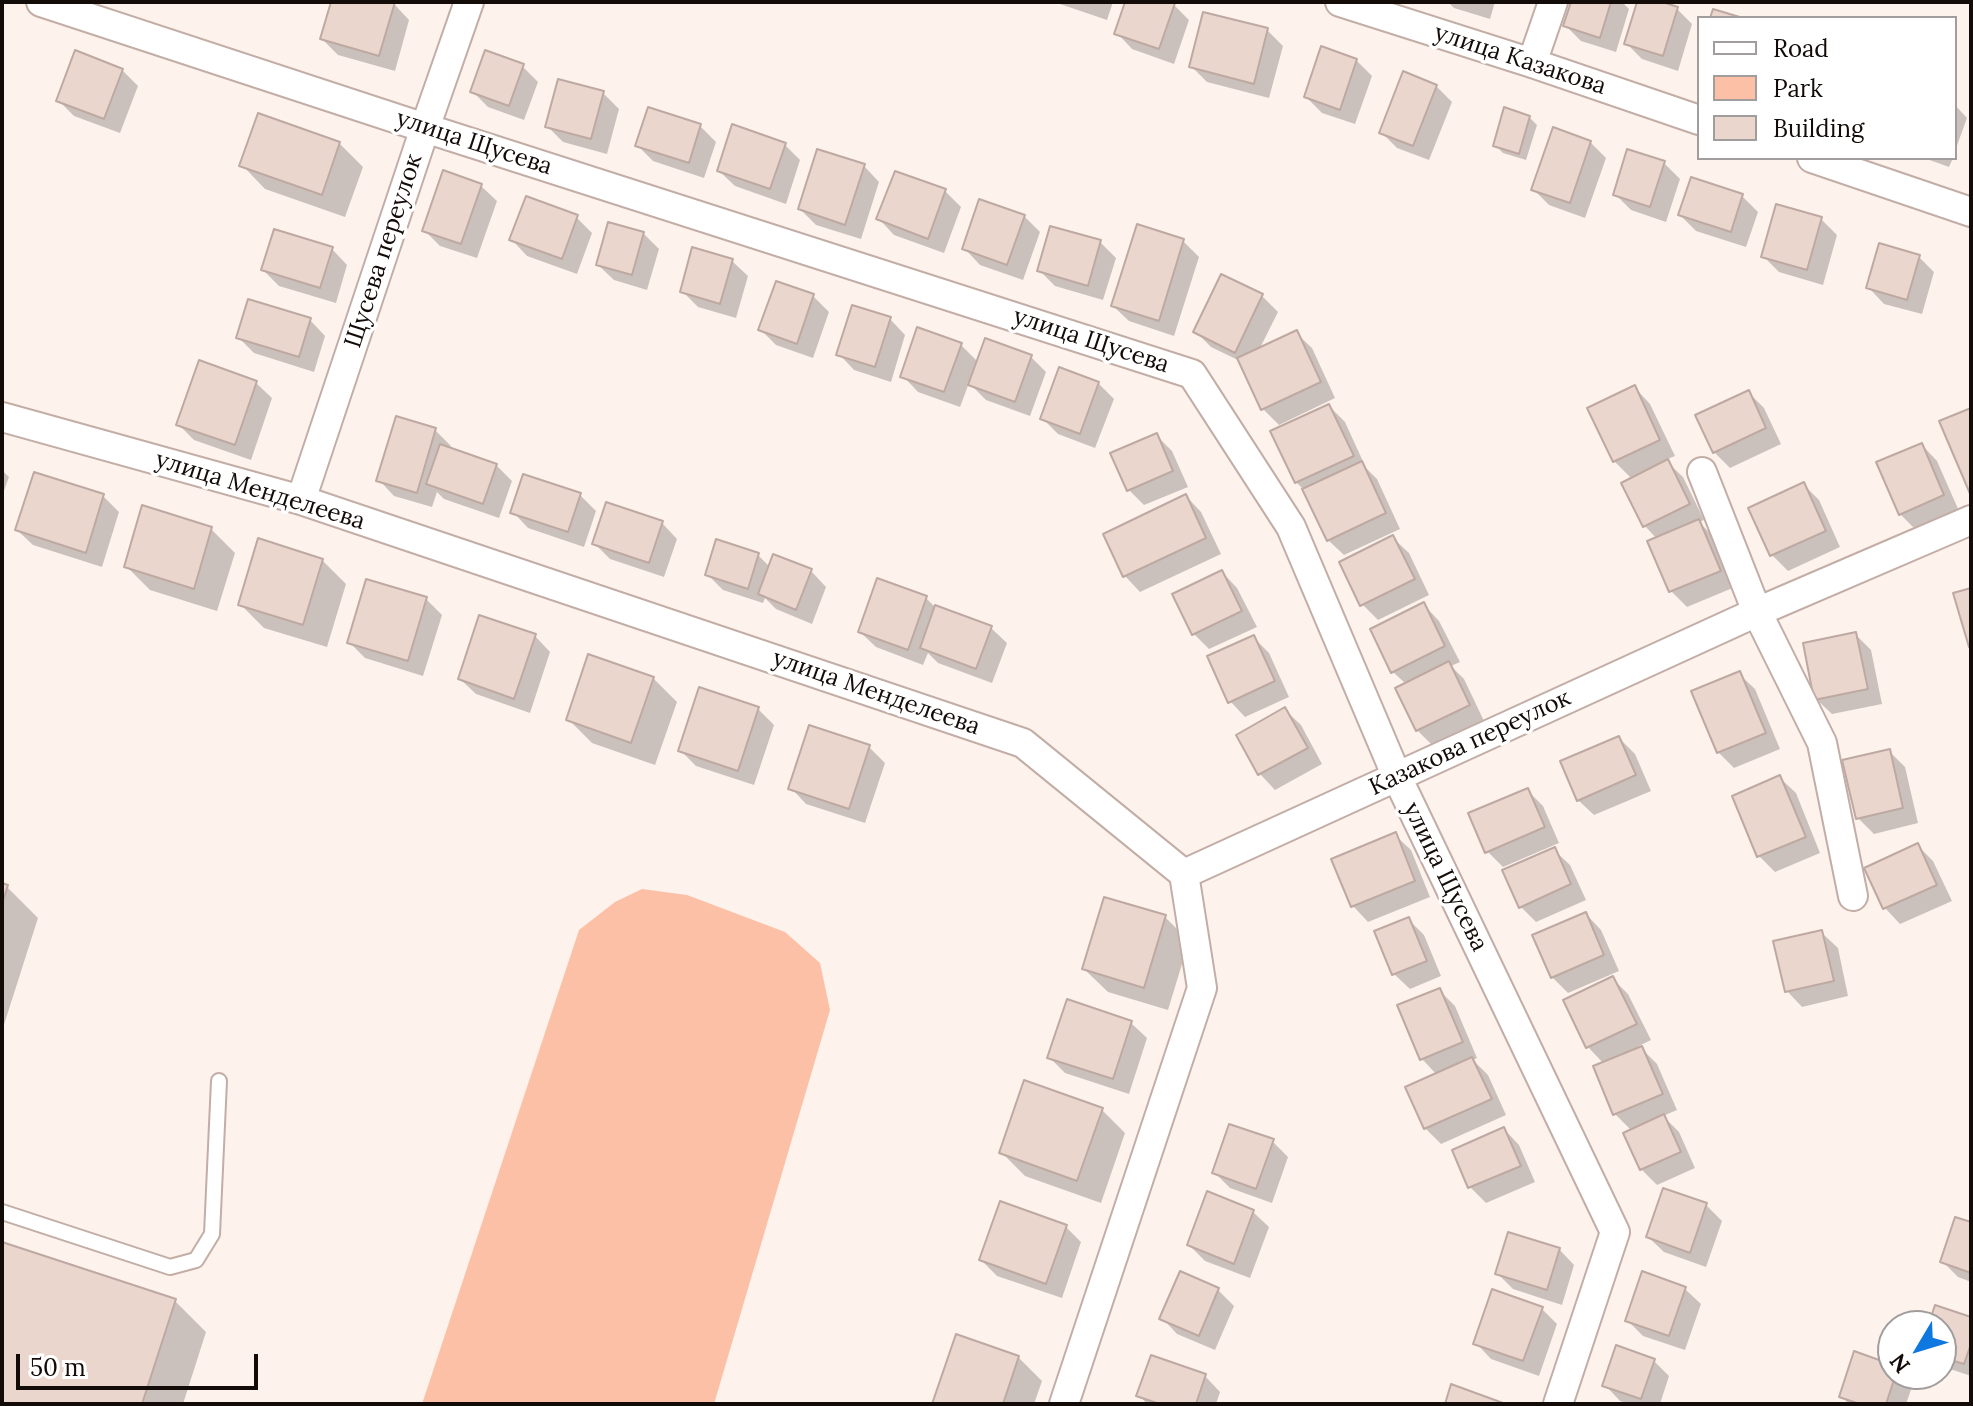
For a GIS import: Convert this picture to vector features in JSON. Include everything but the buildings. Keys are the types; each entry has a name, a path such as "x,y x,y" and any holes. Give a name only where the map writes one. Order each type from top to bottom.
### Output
{"street":[{"name":"улица Щусева","path":"41,2 1192,374 1291,527 1397,777 1615,1232 1558,1404"},
{"name":"Щусева переулок","path":"301,500 469,2"},
{"name":"улица Казакова","path":"1340,2 1697,119"},
{"path":"1532,63 1553,2"},
{"path":"1818,160 1971,212"},
{"name":"улица Менделеева","path":"2,417 301,500 1023,743 1184,874"},
{"path":"1702,472 1757,612 1822,743 1853,896"},
{"name":"Казакова переулок","path":"1184,874 1757,612 1971,520"},
{"path":"1064,1404 1202,988 1184,874"}],"lane":[{"path":"2,1212 170,1267 196,1260 212,1234 219,1081"}],"green space":[{"path":"642,889 687,895 785,932 820,963 830,1010 714,1404 422,1404 579,930 615,902"}]}
